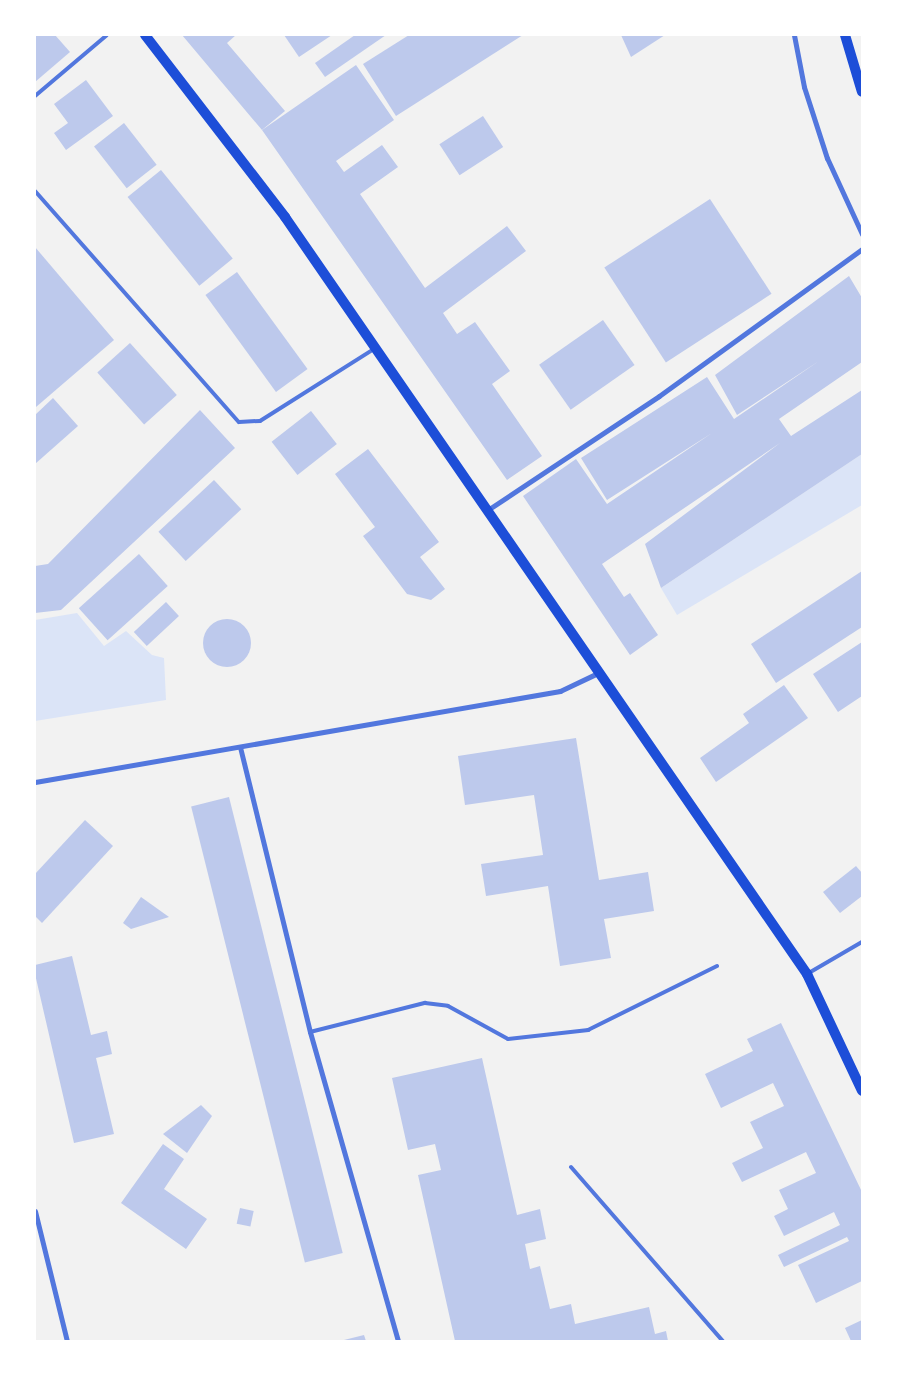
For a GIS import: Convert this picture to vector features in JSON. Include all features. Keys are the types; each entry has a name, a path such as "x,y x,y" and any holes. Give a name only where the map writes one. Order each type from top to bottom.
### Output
{"main road":[{"path":"145,35 285,217 374,349 489,509 807,974 862,1091"},
{"path":"845,35 862,92"}],"street":[{"path":"794,35 804,87 824,149 862,234"},
{"path":"489,509 659,396 862,248"},
{"path":"35,782 560,691 601,672"},
{"path":"240,747 310,1032 398,1341"},
{"path":"35,1211 67,1341"}],"lane":[{"path":"35,96 107,35"},
{"path":"35,190 239,422 260,421 374,349"},
{"path":"807,974 862,942"},
{"path":"310,1032 425,1003 448,1006 508,1039 588,1030 717,966"},
{"path":"571,1167 723,1341"}],"shaded area":[{"path":"862,454 862,505 677,615 661,588"},
{"path":"77,613 104,646 126,631 152,655 164,658 166,700 35,721 35,620"}],"building":[{"path":"35,35 55,35 70,52 35,82"},
{"path":"182,35 236,35 227,43 285,111 262,130"},
{"path":"284,35 332,35 299,57"},
{"path":"355,35 386,35 325,77 315,63"},
{"path":"409,35 523,35 396,116 363,64"},
{"path":"621,35 665,35 631,57"},
{"path":"356,65 394,120 336,161 344,172 382,145 398,167 360,194 425,288 507,226 526,251 443,313 457,334 475,322 510,371 492,384 542,456 507,480 262,130"},
{"path":"86,80 113,116 66,150 54,133 68,123 54,104"},
{"path":"483,116 503,147 460,175 439,144"},
{"path":"124,123 157,165 127,188 94,146"},
{"path":"161,170 233,259 199,286 128,197"},
{"path":"710,199 772,294 666,362 604,268"},
{"path":"35,247 114,340 36,407 35,405"},
{"path":"237,272 308,369 276,392 205,295"},
{"path":"849,276 862,298 862,362 779,419 791,436 862,390 862,454 661,588 645,544 780,443 602,564 624,597 630,593 658,635 630,655 523,496 576,459 607,504 712,433 607,500 581,458 707,377 734,419 819,361 737,415 715,375"},
{"path":"603,320 635,365 571,410 539,365"},
{"path":"130,343 177,395 144,424 97,372"},
{"path":"53,398 78,426 35,464 35,415"},
{"path":"200,410 235,448 61,610 35,613 35,566 48,564"},
{"path":"311,411 337,444 297,475 272,442"},
{"path":"368,449 439,542 420,557 445,589 431,600 407,594 363,536 375,527 335,474"},
{"path":"214,480 241,509 186,561 158,532"},
{"path":"139,554 168,586 108,640 79,608"},
{"path":"862,571 862,627 776,683 751,644"},
{"path":"166,602 179,616 147,646 134,632"},
{"path":"227,619 236,621 244,626 249,634 251,643 249,652 244,660 236,665 227,667 218,665 210,660 205,652 203,643 205,634 210,626 218,621"},
{"path":"862,642 862,696 838,712 813,674"},
{"path":"784,685 808,718 716,782 700,758 749,723 743,714"},
{"path":"576,738 599,880 648,872 654,911 604,919 611,958 560,966 548,886 486,896 481,864 543,855 534,795 465,805 458,756"},
{"path":"229,797 343,1253 305,1262 191,806"},
{"path":"85,820 113,846 42,923 35,916 35,874"},
{"path":"856,866 862,873 862,896 840,913 823,892"},
{"path":"141,897 169,917 131,929 123,923"},
{"path":"72,956 91,1035 107,1031 112,1054 96,1058 114,1134 74,1143 35,974 35,965"},
{"path":"781,1023 862,1192 862,1281 816,1303 798,1265 849,1241 847,1237 784,1267 778,1255 840,1225 834,1212 784,1236 774,1216 788,1209 779,1190 816,1173 806,1152 742,1182 732,1163 763,1148 750,1122 784,1106 773,1083 721,1108 705,1074 753,1051 747,1039"},
{"path":"482,1058 517,1215 540,1209 546,1239 525,1244 530,1269 540,1266 550,1309 571,1304 575,1324 649,1307 655,1334 666,1331 668,1341 455,1341 418,1175 441,1170 435,1144 408,1150 392,1078"},
{"path":"201,1105 212,1116 187,1153 163,1134"},
{"path":"163,1144 184,1159 164,1189 207,1219 186,1249 121,1203"},
{"path":"240,1208 254,1211 250,1227 237,1224"},
{"path":"862,1320 862,1341 851,1341 845,1328"},
{"path":"364,1335 366,1341 344,1341 344,1340"}]}
